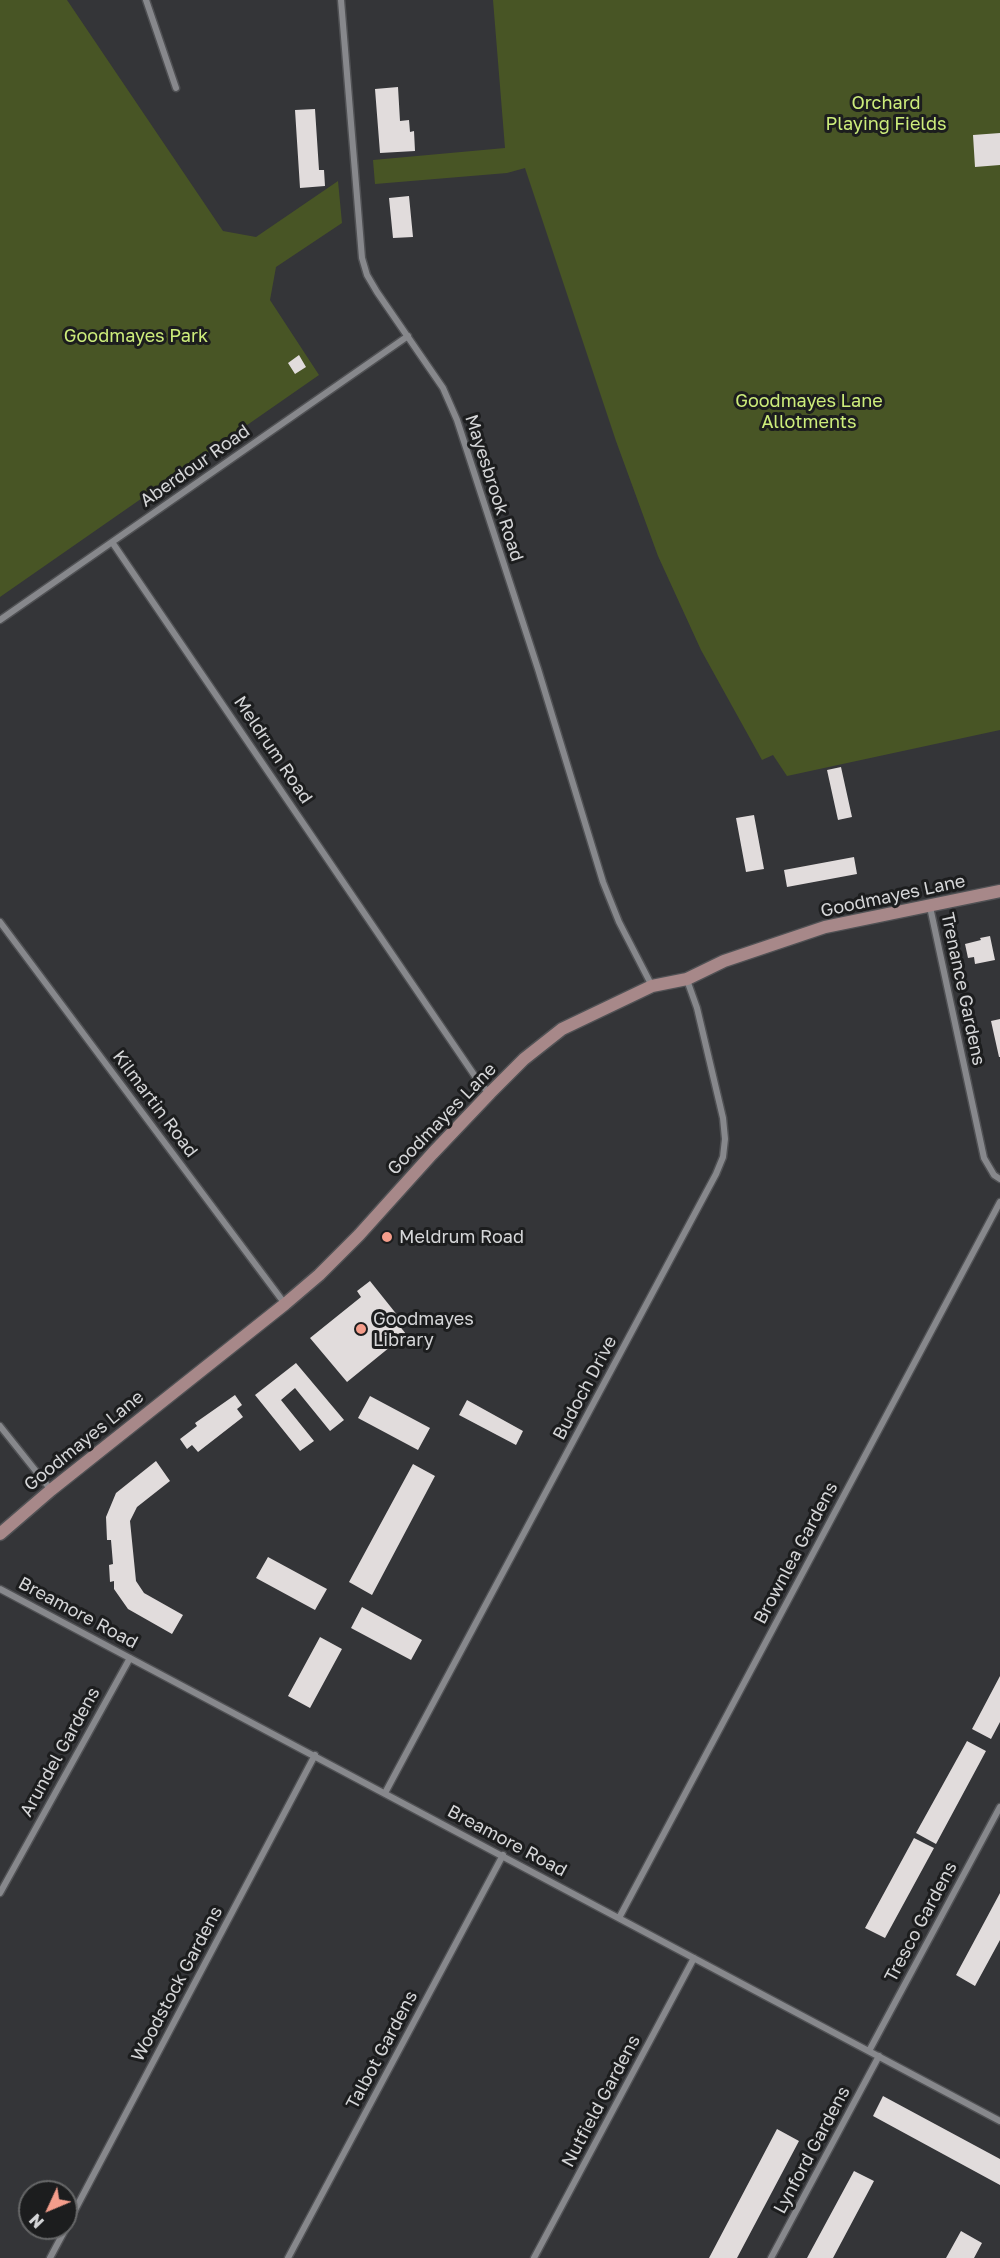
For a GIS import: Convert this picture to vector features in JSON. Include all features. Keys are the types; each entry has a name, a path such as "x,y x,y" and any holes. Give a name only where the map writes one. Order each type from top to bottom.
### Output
{"main road":[{"name":"Goodmayes Lane","path":"0,1534 51,1490 319,1275 524,1059 562,1029 652,986 687,979 724,961 825,927 1000,891"}],"street":[{"path":"146,0 177,88"},
{"name":"Mayesbrook Road","path":"341,0 362,258 367,275 443,388 457,420 538,669 603,882 619,922 652,986"},
{"name":"Aberdour Road","path":"0,620 408,336"},
{"name":"Meldrum Road","path":"112,542 490,1094"},
{"name":"Trenance Gardens","path":"930,907 984,1158 994,1175 1000,1179"},
{"name":"Kilmartin Road","path":"0,922 285,1304"},
{"name":"Budoch Drive","path":"385,1792 711,1184 723,1157 725,1139 723,1118 698,1008 687,979"},
{"name":"Brownlea Gardens","path":"619,1918 1000,1202"},
{"path":"0,1426 51,1490"},
{"name":"Breamore Road","path":"0,1589 1000,2121"},
{"name":"Arundel Gardens","path":"0,1893 130,1658"},
{"name":"Woodstock Gardens","path":"78,2205 315,1755"},
{"name":"Tresco Gardens","path":"869,2051 1000,1807"},
{"name":"Talbot Gardens","path":"288,2258 503,1855"},
{"name":"Nutfield Gardens","path":"534,2258 694,1958"},
{"name":"Lynford Gardens","path":"771,2258 879,2056"},
{"name":"Woodstock Gardens","path":"50,2258 60,2240"}],"green space":[{"name":"Goodmayes Park","path":"0,0 67,0 223,231 256,237 338,181 342,223 276,267 270,300 319,375 0,597"},
{"name":"Goodmayes Lane Allotments","path":"493,0 1000,0 1000,730 787,776 773,755 762,760 701,650 658,556 616,441 525,168 507,173 375,184 373,160 505,148"}],"building":[{"path":"398,87 400,121 409,120 410,132 414,131 415,151 380,153 375,89"},
{"path":"315,109 319,170 324,170 325,186 300,188 295,110"},
{"path":"1000,133 1000,165 975,167 973,135"},
{"path":"409,196 413,237 393,238 389,198"},
{"path":"299,355 306,367 295,374 288,363"},
{"path":"841,767 852,817 838,820 827,770"},
{"path":"754,815 764,869 746,872 736,818"},
{"path":"854,857 857,874 787,887 784,870"},
{"path":"990,936 995,960 975,964 974,957 968,958 965,944"},
{"path":"1000,1019 1000,1057 999,1057 991,1021"},
{"name":"Goodmayes Library","path":"370,1281 402,1321 398,1324 406,1334 347,1382 310,1338 361,1297 357,1291"},
{"path":"296,1363 344,1420 330,1431 295,1388 281,1400 314,1441 300,1451 255,1395"},
{"path":"235,1395 242,1405 237,1409 243,1417 198,1452 192,1445 187,1449 180,1439 197,1426 195,1423"},
{"path":"370,1396 430,1428 418,1450 358,1418"},
{"path":"467,1400 523,1431 516,1445 459,1415"},
{"path":"156,1461 170,1481 137,1507 130,1521 136,1581 144,1593 183,1615 172,1634 128,1609 114,1589 114,1581 110,1582 109,1565 113,1564 111,1540 107,1540 106,1517 116,1493"},
{"path":"413,1464 435,1476 372,1595 349,1582"},
{"path":"268,1557 327,1589 315,1610 256,1578"},
{"path":"362,1607 422,1640 411,1660 351,1628"},
{"path":"320,1637 342,1649 310,1708 288,1696"},
{"path":"1000,1676 1000,1722 991,1739 972,1729"},
{"path":"967,1741 986,1751 936,1844 916,1833"},
{"path":"914,1838 934,1848 885,1938 865,1928"},
{"path":"1000,1893 1000,1940 975,1986 956,1975"},
{"path":"883,2096 1000,2159 1000,2185 873,2116"},
{"path":"777,2129 799,2141 737,2258 709,2258"},
{"path":"854,2171 874,2181 833,2258 807,2258"},
{"path":"961,2231 982,2243 974,2258 946,2258"}],"place":[{"name":"Meldrum Road","path":"387,1237"},
{"name":"Goodmayes Library","path":"361,1329"}],"park label":[{"name":"Orchard Playing Fields","path":"886,113"}]}
